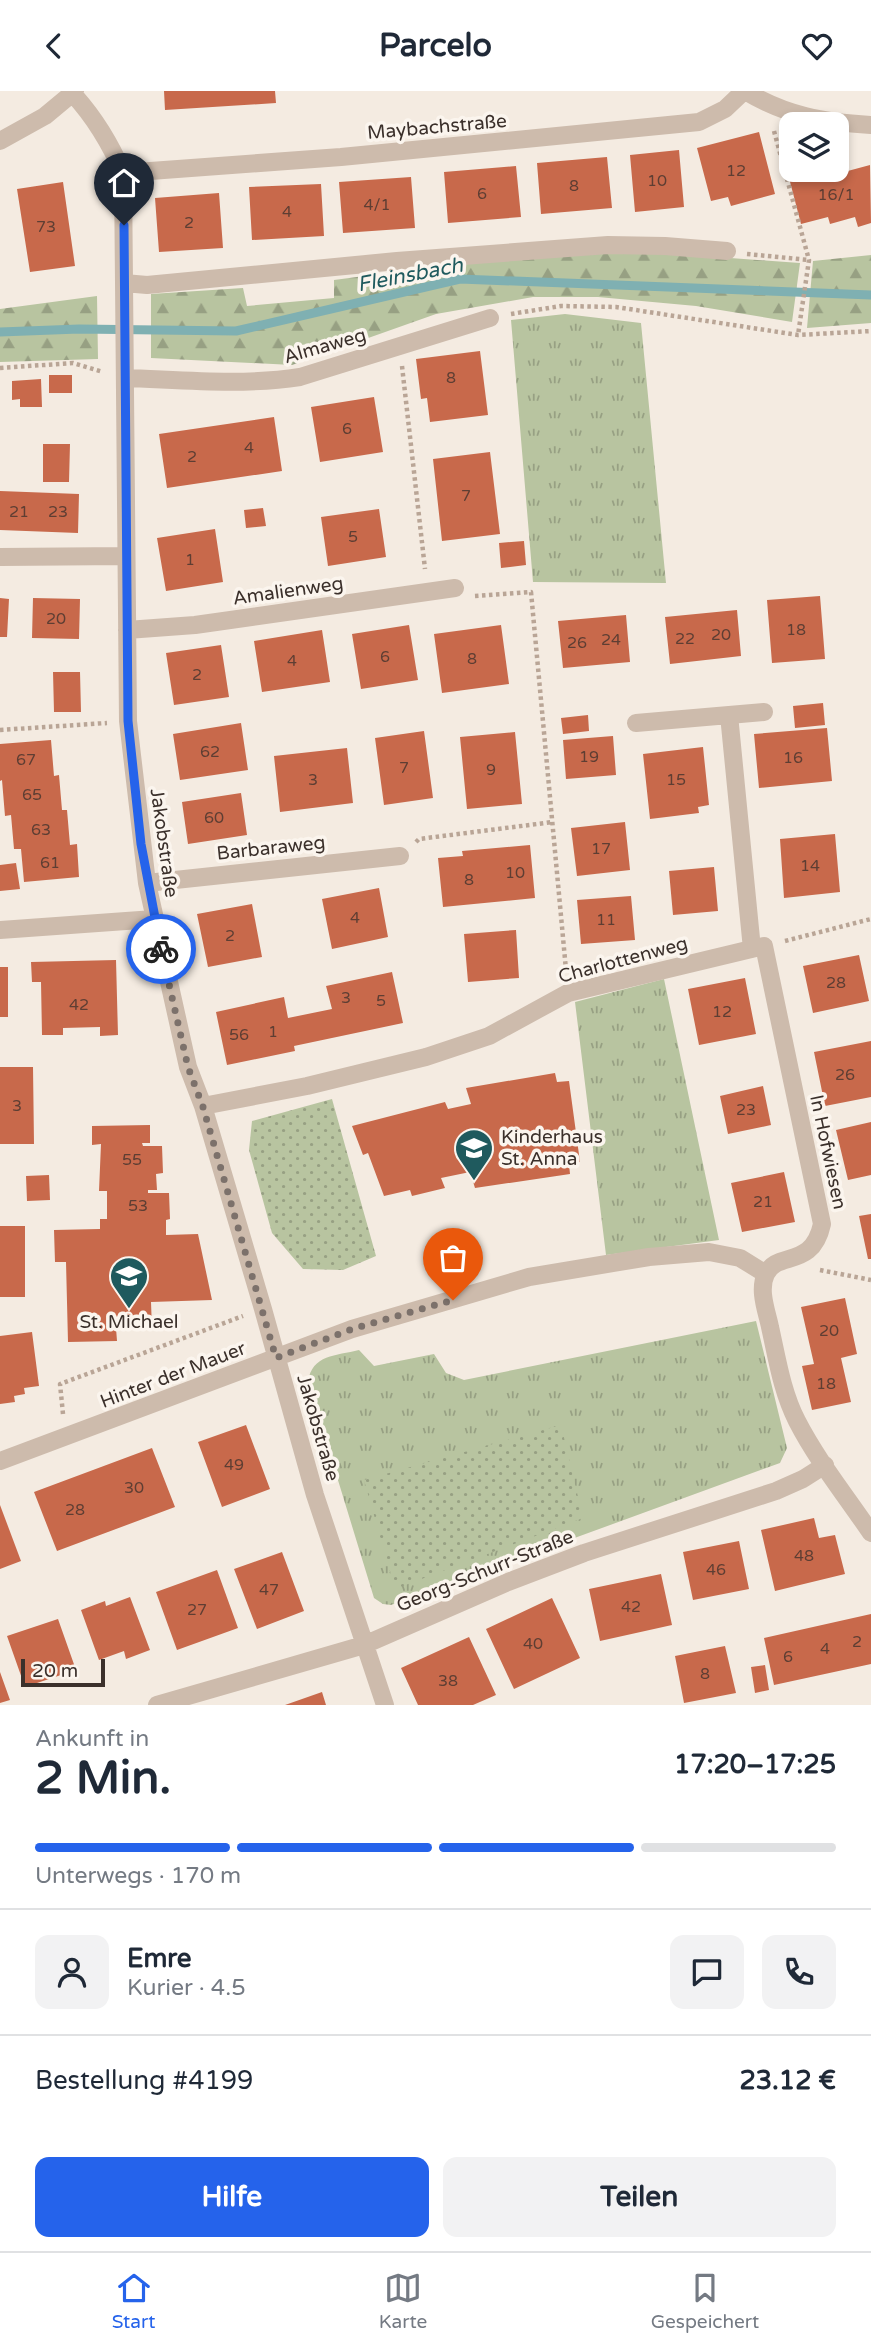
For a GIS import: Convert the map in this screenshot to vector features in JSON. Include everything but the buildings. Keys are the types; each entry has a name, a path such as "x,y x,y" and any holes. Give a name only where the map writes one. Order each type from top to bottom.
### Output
{"street":[{"path":"745,91 769,106 800,117 832,123 871,125"},
{"name":"Maybachstraße","path":"123,173 341,157 699,122 725,109 745,91"},
{"path":"0,141 45,116 74,92"},
{"name":"Jakobstraße","path":"74,92 105,134 123,173 128,721 147,883 188,1067 203,1107 263,1309 315,1495 385,1705"},
{"path":"124,290 147,285 397,261 608,245 727,251"},
{"name":"Almaweg","path":"125,370 271,381 300,377 490,317"},
{"path":"0,557 126,557"},
{"name":"Amalienweg","path":"127,631 195,625 454,588"},
{"path":"636,723 764,712"},
{"path":"729,715 758,947"},
{"name":"Barbaraweg","path":"147,883 400,856"},
{"path":"0,930 154,919"},
{"name":"Charlottenweg","path":"203,1107 307,1086 426,1057 489,1036 568,993 758,947"},
{"name":"In Hofwiesen","path":"758,947 822,1224 819,1238 810,1251 774,1265 766,1274"},
{"name":"Hinter der Mauer","path":"0,1461 352,1329 529,1277 649,1257 709,1252 740,1258 766,1274"},
{"path":"766,1274 763,1295 785,1389 796,1419 871,1533"},
{"name":"Georg-Schurr-Straße","path":"157,1705 364,1645 596,1549 776,1491 825,1465"}],"path":[{"path":"769,106 808,263 798,335"},
{"path":"727,251 808,263"},
{"path":"490,317 561,306 615,307 798,335 871,331"},
{"path":"400,346 427,591"},
{"path":"0,368 73,363 125,370"},
{"path":"454,588 479,597 531,592 568,993"},
{"path":"0,730 128,721"},
{"path":"400,856 419,839 553,822"},
{"path":"758,947 871,919"},
{"path":"792,1258 824,1271 871,1280"},
{"path":"66,1438 60,1384 263,1309"}],"green space":[{"path":"621,250 800,263 792,322 696,306 598,297 533,297 436,314 292,365 151,358 151,294 243,288 247,306 334,298 334,280 479,261"},
{"path":"871,255 871,323 807,328 813,261"},
{"path":"97,296 98,359 0,362 0,309"},
{"path":"565,314 641,323 666,583 533,582 511,320"},
{"path":"664,979 719,1240 606,1255 575,1002"},
{"path":"332,1099 376,1256 343,1270 303,1269 272,1233 249,1150 252,1121"},
{"path":"756,1321 787,1448 780,1463 391,1605 383,1604 374,1598 308,1382 314,1366 320,1361 359,1350 374,1366 434,1354 446,1373 464,1380"},
{"path":"561,1425 583,1518 395,1589 364,1480"}],"waterway":[{"name":"Fleinsbach","path":"0,332 79,329 236,331 460,279 871,295"}],"way so far":[{"path":"161,949 188,1067 203,1107 276,1358 352,1329 453,1300"}],"place":[{"name":"Kinderhaus St. Anna","path":"474,1182"},
{"name":"St. Michael","path":"129,1310"}],"route":[{"path":"124,225 128,721 141,844 161,949"}]}
